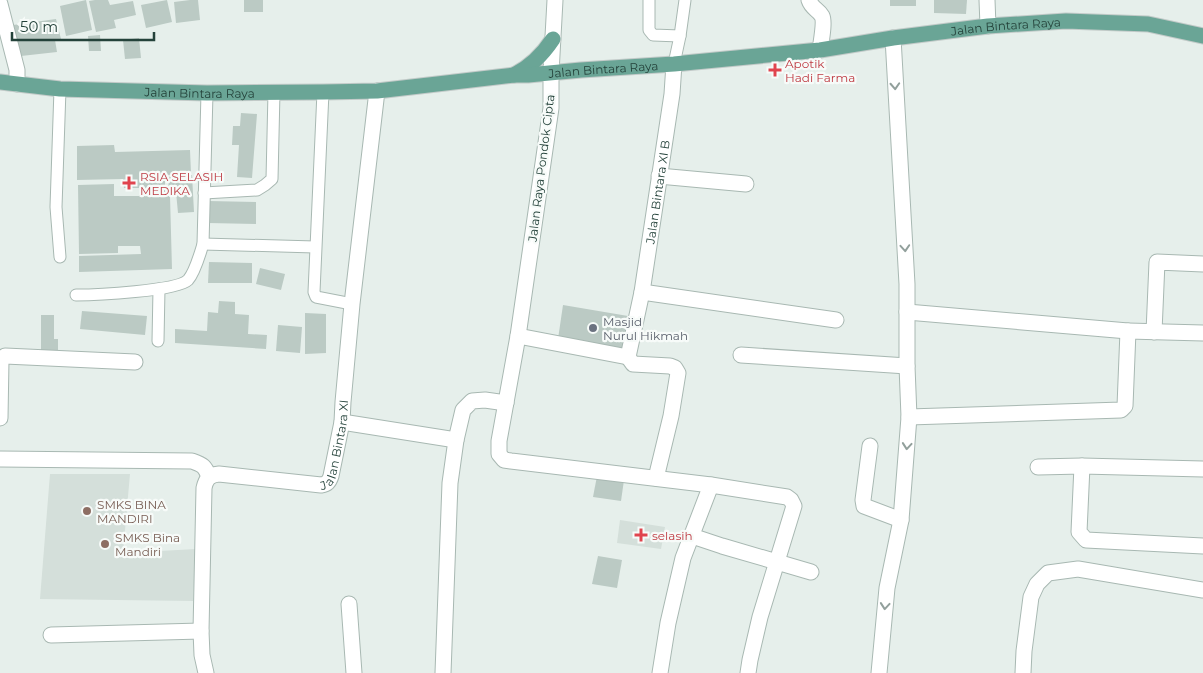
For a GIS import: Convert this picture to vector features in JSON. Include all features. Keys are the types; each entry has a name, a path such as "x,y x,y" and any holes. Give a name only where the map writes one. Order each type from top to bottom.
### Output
{"main road":[{"name":"Jalan Bintara Raya","path":"0,82 60,89 207,93 378,91 514,75 674,64 820,50 892,38 988,26 1066,21 1148,24 1203,36"},
{"path":"514,75 524,70 544,51 553,38"}],"street":[{"name":"Jalan Raya Pondok Cipta","path":"555,0 551,108 518,336 498,447 499,454 504,460 656,478"},
{"path":"809,0 811,6 823,17 820,50"},
{"path":"987,0 988,26"},
{"path":"0,4 16,70 17,84"},
{"path":"879,673 887,588 901,520 910,417 907,366 907,284 892,38"},
{"name":"Jalan Bintara XI B","path":"628,356 642,292 672,94 674,64"},
{"name":"Jalan Bintara XI","path":"209,477 219,474 314,485 326,484 329,481 342,422 352,304 378,91"},
{"path":"659,176 746,184"},
{"path":"1154,332 1157,262 1203,264"},
{"path":"642,292 836,320"},
{"path":"907,312 1128,331 1203,333"},
{"path":"910,417 1121,410 1125,406 1128,331"},
{"path":"518,336 628,356 633,364 670,366 675,368 678,373 671,416 656,478 787,496 791,500 794,506 760,617 748,673"},
{"path":"741,355 907,366"},
{"path":"0,418 1,360 5,356 135,362"},
{"path":"443,673 450,483 456,440 463,410 472,401 485,400 506,403"},
{"path":"342,422 456,440"},
{"path":"870,446 863,500 864,506 901,520"},
{"path":"0,459 192,461 206,468 209,477 204,488 201,631 202,655 206,673"},
{"path":"1082,466 1079,532 1086,540 1203,546"},
{"path":"1038,467 1082,466 1203,469"},
{"path":"660,673 668,623 683,558 712,485"},
{"path":"692,536 811,572"},
{"path":"1023,673 1031,597 1037,584 1048,573 1078,569 1203,590"},
{"path":"349,604 354,673"},
{"path":"51,635 201,631"}],"lane":[{"path":"649,0 649,30 651,33 653,35 680,36"},
{"path":"674,64 685,0"},
{"path":"60,89 56,207 60,257"},
{"path":"204,194 257,190 272,179 274,92"},
{"path":"323,92 314,292 316,297 352,304"},
{"path":"76,296 159,289 182,284 188,280 198,261 203,244 207,93"},
{"path":"203,244 315,247"},
{"path":"158,341 159,289"}],"shaded area":[{"name":"SMKS BINA MANDIRI","path":"50,474 130,474 123,553 196,549 193,601 40,599"},
{"name":"selasih","path":"620,520 665,527 661,549 617,543"}],"building":[{"path":"86,0 92,30 66,36 60,6"},
{"path":"108,0 110,5 133,1 136,15 114,20 116,28 96,32 89,1"},
{"path":"167,0 172,22 146,28 141,5"},
{"path":"198,0 200,20 176,23 174,2"},
{"path":"244,0 263,0 263,12 244,12"},
{"path":"890,0 916,0 916,6 890,6"},
{"path":"934,0 967,0 966,14 934,13"},
{"path":"56,19 61,39 55,40 57,52 21,56 13,25"},
{"path":"100,35 101,51 89,51 88,36"},
{"path":"139,38 141,58 125,59 123,40"},
{"path":"241,113 257,114 252,178 237,177 239,145 232,145 233,126 240,126"},
{"path":"114,145 115,152 190,150 191,174 165,175 165,196 170,196 172,269 79,272 79,256 141,254 140,246 118,246 118,253 79,254 78,185 114,184 114,196 139,196 139,188 124,188 123,179 77,180 77,146"},
{"path":"192,175 194,212 178,213 176,192 169,192 168,177"},
{"path":"208,201 256,202 256,224 208,223"},
{"path":"209,262 252,263 252,283 208,283"},
{"path":"260,268 285,274 281,290 256,284"},
{"path":"219,301 235,302 235,314 249,315 248,334 267,335 266,349 175,343 175,329 207,331 208,312 218,313"},
{"name":"Masjid Nurul Hikmah","path":"563,305 628,316 623,349 558,339"},
{"path":"82,311 147,316 145,335 80,329"},
{"path":"305,313 326,314 326,353 305,354"},
{"path":"41,315 54,315 54,339 58,339 58,352 41,352"},
{"path":"278,325 302,327 300,353 276,351"},
{"path":"597,476 624,480 621,501 593,497"},
{"path":"598,556 622,560 617,588 592,584"}],"place":[{"name":"Apotik Hadi Farma","path":"775,70"},
{"name":"RSIA SELASIH MEDIKA","path":"129,183"},
{"name":"Masjid Nurul Hikmah","path":"593,328"},
{"name":"SMKS BINA MANDIRI","path":"87,511"},
{"name":"selasih","path":"641,535"},
{"name":"SMKS Bina Mandiri","path":"105,544"}]}
